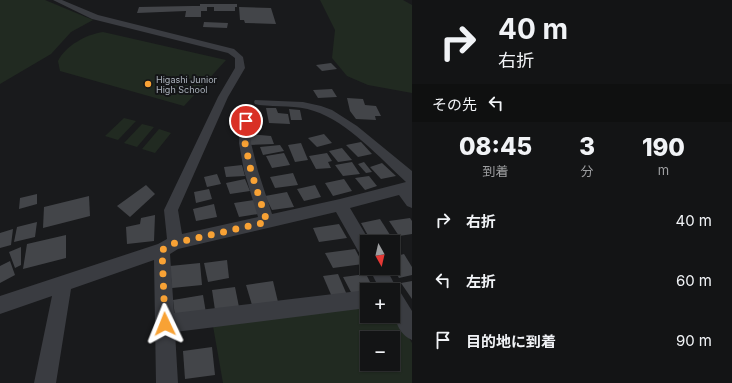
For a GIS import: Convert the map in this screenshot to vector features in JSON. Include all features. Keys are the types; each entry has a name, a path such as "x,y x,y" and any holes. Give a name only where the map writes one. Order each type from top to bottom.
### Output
{"street":[{"path":"56,0 95,17 231,51 239,56 240,68 223,97 171,210 165,324 167,383"},
{"path":"259,102 317,108 334,115 412,179"},
{"path":"246,121 245,143 251,171 267,222"},
{"path":"0,305 168,246 340,205 407,187 412,202"},
{"path":"340,205 360,239"},
{"path":"45,383 63,283"},
{"path":"165,324 360,300"},
{"path":"400,309 412,330"}],"shaded area":[{"path":"0,0 45,0 93,20 71,32 51,54 0,84"},
{"path":"320,0 403,0 412,5 412,93 368,85 347,76 332,58 335,30"},
{"path":"103,32 226,60 184,106 60,71 58,61 66,50 90,35"},
{"path":"124,118 136,121 118,140 105,136"},
{"path":"142,124 154,127 137,147 124,143"},
{"path":"159,129 171,133 155,153 142,149"},
{"path":"360,306 360,323 400,323 412,343 412,383 223,383 213,326"}],"building":[{"path":"200,4 237,4 237,7 235,7 235,11 214,11 214,7 207,7 207,11 201,11 201,17 185,17 186,11 137,13 139,7 200,6"},
{"path":"239,7 271,8 276,24 245,23 244,20 240,20"},
{"path":"204,22 228,23 227,28 203,27"},
{"path":"331,63 337,69 322,71 316,65"},
{"path":"332,89 337,97 318,98 313,90"},
{"path":"347,98 363,99 365,105 376,106 381,116 375,116 376,120 356,119 350,111"},
{"path":"266,108 276,108 278,113 288,114 290,124 269,123"},
{"path":"289,109 300,110 302,120 291,120"},
{"path":"250,134 271,136 274,144 250,145"},
{"path":"324,134 332,143 317,147 308,138"},
{"path":"361,142 372,154 358,157 346,145"},
{"path":"301,143 308,160 295,162 288,145"},
{"path":"280,145 284,151 263,155 260,147"},
{"path":"342,148 352,160 338,162 329,151"},
{"path":"284,153 290,165 272,168 266,156"},
{"path":"327,153 332,161 328,162 331,168 316,169 309,156"},
{"path":"352,162 360,174 343,176 335,165"},
{"path":"364,162 372,172 366,173 358,164"},
{"path":"382,163 396,176 381,179 370,167"},
{"path":"242,165 245,176 226,177 224,167"},
{"path":"293,173 298,185 275,188 270,177"},
{"path":"217,174 221,184 207,187 204,177"},
{"path":"369,176 377,186 365,190 355,178"},
{"path":"245,179 250,191 230,194 226,183"},
{"path":"344,179 352,191 333,196 325,183"},
{"path":"146,185 155,194 130,217 117,206"},
{"path":"315,185 321,197 304,201 297,189"},
{"path":"209,189 212,199 196,203 194,192"},
{"path":"287,192 294,207 272,210 265,196"},
{"path":"37,194 37,204 19,209 20,198"},
{"path":"89,196 90,216 43,228 44,207"},
{"path":"254,200 258,214 239,217 234,203"},
{"path":"214,204 217,217 196,221 193,209"},
{"path":"155,215 154,241 127,244 126,227 140,224 141,218"},
{"path":"410,218 412,221 412,234 398,235 389,221"},
{"path":"380,219 390,235 368,235 361,223"},
{"path":"37,222 35,237 14,242 17,227"},
{"path":"339,224 347,238 319,242 313,228"},
{"path":"13,229 11,245 0,248 0,233"},
{"path":"66,235 66,258 23,269 27,244"},
{"path":"21,247 21,265 15,268 9,252"},
{"path":"355,249 360,258 360,264 333,268 325,253"},
{"path":"404,254 412,267 412,275 399,278 397,275 400,275 400,255"},
{"path":"227,260 229,278 208,282 204,263"},
{"path":"10,261 15,275 0,283 0,266"},
{"path":"200,263 202,285 172,288 170,266"},
{"path":"338,274 347,295 332,297 323,276"},
{"path":"366,275 370,283 360,283 360,294 353,296 343,277"},
{"path":"273,281 278,302 252,305 246,285"},
{"path":"412,281 412,299 401,283"},
{"path":"235,287 239,307 215,310 212,290"},
{"path":"203,295 206,313 175,317 173,300"},
{"path":"212,347 215,375 185,379 183,351"}],"place":[{"name":"Higashi Junior High School","path":"148,84"}],"route":[{"path":"165,324 162,250 175,243 267,222 251,171 245,143 246,121"}]}
